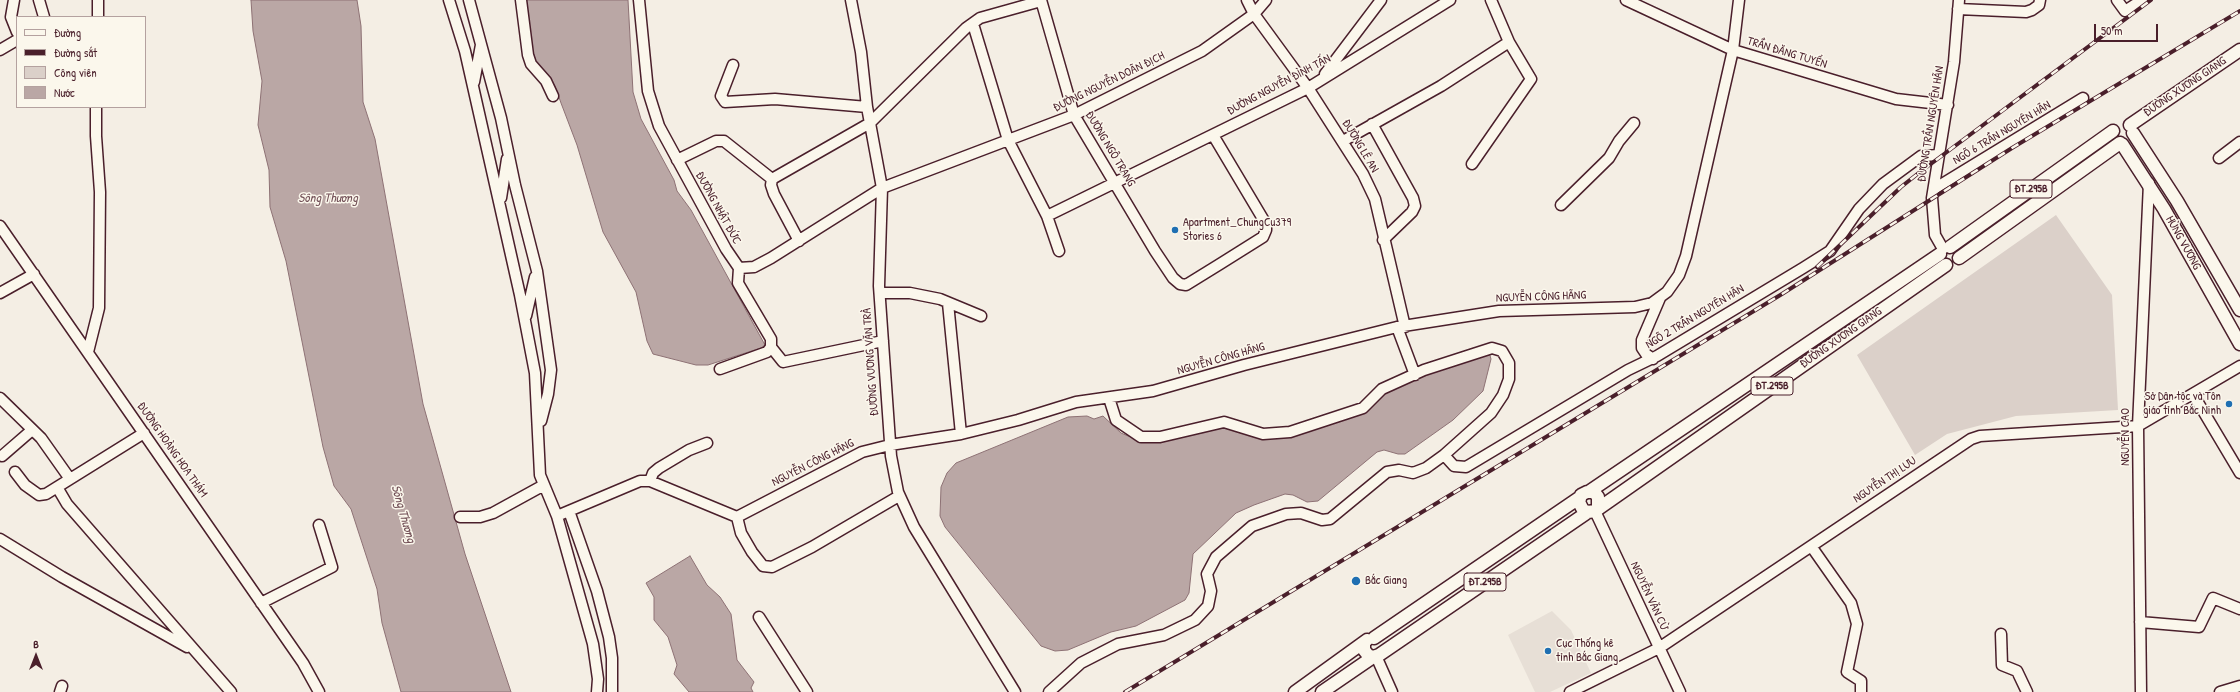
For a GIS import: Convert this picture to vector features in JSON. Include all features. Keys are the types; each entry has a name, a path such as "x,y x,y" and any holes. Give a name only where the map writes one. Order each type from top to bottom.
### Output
{"main road":[{"name":"ĐƯỜNG XƯƠNG GIANG","path":"2131,129 2240,50"},
{"name":"ĐT.295B","path":"1958,258 2121,143 2131,139 2131,129 2120,122 2116,125 2113,131"},
{"name":"HÙNG VƯƠNG","path":"2131,129 2177,200 2240,310"},
{"name":"ĐƯỜNG XƯƠNG GIANG","path":"1590,492 1944,250 2113,131"},
{"path":"2113,131 2114,138 2121,143"},
{"name":"HÙNG VƯƠNG","path":"2121,143 2149,183 2240,344"},
{"path":"2164,209 2177,200"},
{"path":"1956,249 1958,258 1952,265 1946,265 1941,261 1944,250 1956,249"},
{"name":"ĐƯỜNG XƯƠNG GIANG","path":"1322,692 1594,510 1946,265"},
{"name":"ĐT.295B","path":"1296,692 1579,498 1584,493 1590,492"},
{"path":"1579,498 1580,508 1594,510 1598,497 1590,492"},
{"path":"1369,641 1382,644 1377,655 1365,653 1369,641"}],"street":[{"path":"14,0 11,17 16,30"},
{"path":"40,0 44,16"},
{"path":"98,0 98,16"},
{"path":"449,0 465,51 525,322 534,373 539,429 537,456 540,475 557,516 593,644 598,679 597,692"},
{"path":"469,0 482,41 537,271 551,370 548,394 539,429"},
{"path":"522,0 525,44 529,59 546,81 553,96"},
{"name":"ĐƯỜNG NHẬT ĐỨC","path":"639,0 648,91 659,126 726,249 739,268"},
{"name":"ĐƯỜNG VƯƠNG VĂN TRÀ","path":"851,0 861,52 867,107 882,188 880,293 890,445 899,496 914,527 1015,692"},
{"path":"772,179 870,123 980,18 1041,0"},
{"name":"ĐƯỜNG NGÔ TRANG","path":"1041,0 1074,115 1173,278 1180,284 1186,285 1263,237 1266,230 1266,224 1213,135"},
{"name":"ĐƯỜNG LÊ AN","path":"1247,0 1254,14 1308,88 1343,141 1363,174 1375,199 1401,327 1415,375"},
{"name":"ĐƯỜNG NGUYỄN DOÃN ĐỊCH","path":"882,188 1074,115 1202,51 1254,14 1266,0"},
{"path":"1322,79 1381,0"},
{"name":"ĐƯỜNG NGUYỄN ĐÌNH TẤN","path":"1048,216 1308,88 1448,0"},
{"path":"1472,164 1531,79 1509,42 1491,0"},
{"name":"TRẦN ĐĂNG TUYỂN","path":"1626,0 1733,50 1896,100 1948,105"},
{"name":"NGUYỄN CÔNG HÃNG","path":"737,517 862,452 890,445 961,434 1018,420 1076,402 1153,391 1244,365 1401,327 1463,315 1499,311 1635,307 1652,303 1667,292 1679,274 1686,256 1733,50 1738,0"},
{"path":"1959,4 2026,12 2039,5 2040,0"},
{"path":"2118,0 2125,12 2142,0"},
{"name":"ĐƯỜNG TRẦN NGUYÊN HÃN","path":"1944,250 1935,235 1932,198 1954,62 1959,4"},
{"path":"973,24 1008,140 1048,216 1058,251"},
{"path":"0,50 16,41"},
{"path":"473,86 482,41"},
{"path":"1343,141 1441,86 1509,42"},
{"path":"733,65 721,96 725,102 775,99 867,107"},
{"name":"NGÕ 6 TRẦN NGUYÊN HÃN","path":"1934,189 2083,98"},
{"path":"88,352 99,308 100,192 96,136 96,108"},
{"path":"1561,205 1609,158 1619,141 1634,123"},
{"path":"1372,124 1413,198 1415,206 1412,212 1383,240"},
{"path":"677,160 711,143 724,141 772,179"},
{"path":"2219,158 2240,142"},
{"path":"500,204 508,152"},
{"name":"NGÕ 2 TRẦN NGUYÊN HÃN","path":"1444,455 1454,466 1466,466 1628,370 1653,358 1830,251 1859,209 1883,184 1922,156 1939,155"},
{"path":"772,179 771,185 774,194 799,241"},
{"name":"NGUYỄN CAO","path":"2141,692 2138,426 2149,183"},
{"path":"882,188 799,241 754,267 739,268 738,283 771,339 771,347 783,362 883,341"},
{"name":"ĐƯỜNG HOÀNG HOA THÁM","path":"0,226 303,663 319,692"},
{"path":"525,322 537,271"},
{"path":"0,293 34,274"},
{"path":"880,293 910,292 948,303 981,316"},
{"path":"1653,358 1646,354 1642,348 1642,340 1661,296"},
{"path":"948,303 961,434"},
{"path":"720,369 767,352 771,347"},
{"path":"1049,692 1081,663 1118,644 1164,635 1196,620 1208,606 1211,590 1207,574 1216,557 1252,526 1286,514 1302,513 1322,520 1330,519 1387,472 1399,470 1413,473 1426,468 1444,455 1491,413 1503,395 1509,379 1509,363 1502,351 1492,348 1424,370 1382,389 1363,408 1290,432 1262,434 1224,422 1160,438 1141,437 1116,420 1109,398"},
{"name":"NGUYỄN THỊ LƯU","path":"1570,692 1659,648 1971,439 1980,436 2138,426 2240,366"},
{"path":"2193,394 2240,473"},
{"path":"0,398 41,438 70,479"},
{"path":"2,456 32,430"},
{"path":"15,472 25,485 39,495 46,494 144,433"},
{"path":"650,481 653,473 659,468 689,450 707,443"},
{"path":"557,516 630,483 650,481 737,517 742,533 752,552 763,566 772,567 812,547 899,496"},
{"path":"460,517 480,517 493,513 544,485"},
{"path":"57,487 67,504 231,692"},
{"name":"NGUYỄN VĂN CỪ","path":"1594,510 1680,692"},
{"path":"569,511 596,591 609,637 612,658 612,692"},
{"path":"261,603 332,567 320,525"},
{"path":"0,539 62,577 194,651"},
{"path":"1811,546 1851,603 1857,624 1847,672 1860,681 1861,692"},
{"path":"2140,622 2200,627 2213,598 2240,609"},
{"path":"759,617 807,692"},
{"path":"2001,634 2002,665 2017,671 2028,692"},
{"path":"1377,655 1392,692"},
{"path":"2220,692 2240,686"}],"shaded area":[{"name":"Cục Thống kê tỉnh Bắc Giang","path":"1552,611 1571,630 1591,673 1550,692 1535,692 1508,635"}],"green space":[{"path":"2056,215 2112,295 2118,410 2016,416 1947,434 1915,455 1857,355"}],"water":[{"name":"Sông Thương","path":"251,0 357,0 361,26 363,102 375,139 423,404 465,554 511,692 401,692 382,623 377,589 351,509 334,486 323,447 286,261 270,207 269,170 258,125 262,81 253,31"},
{"path":"525,0 628,0 633,92 641,119 674,180 677,191 691,210 765,345 761,348 708,365 696,365 653,354 647,341 636,292 603,232 577,145 555,86 536,62 530,42"},
{"path":"1479,348 1489,352 1491,359 1483,391 1453,420 1405,454 1398,454 1384,450 1377,452 1318,501 1307,502 1293,495 1285,494 1236,513 1193,554 1189,593 1185,600 1136,626 1111,632 1068,650 1055,651 1041,646 945,527 940,516 941,487 947,473 956,463 1068,417 1087,416 1094,419 1103,416 1121,433 1128,436 1152,435 1211,421 1264,435 1343,412 1361,404 1375,388 1384,382"},
{"path":"690,556 707,585 720,597 731,614 737,660 754,682 751,688 753,692 689,692 674,674 677,665 668,637 654,620 654,597 646,583"}],"railway":[{"path":"1817,267 1901,187 2151,0"},
{"path":"1125,692 1782,294 2012,148 2240,11"}],"place":[{"name":"Apartment_ChungCu379 Stories 6","path":"1175,230"},
{"name":"Sở Dân tộc và Tôn giáo tỉnh Bắc Ninh","path":"2229,404"},
{"name":"Bắc Giang","path":"1356,581"},
{"name":"Cục Thống kê tỉnh Bắc Giang","path":"1548,651"}]}
